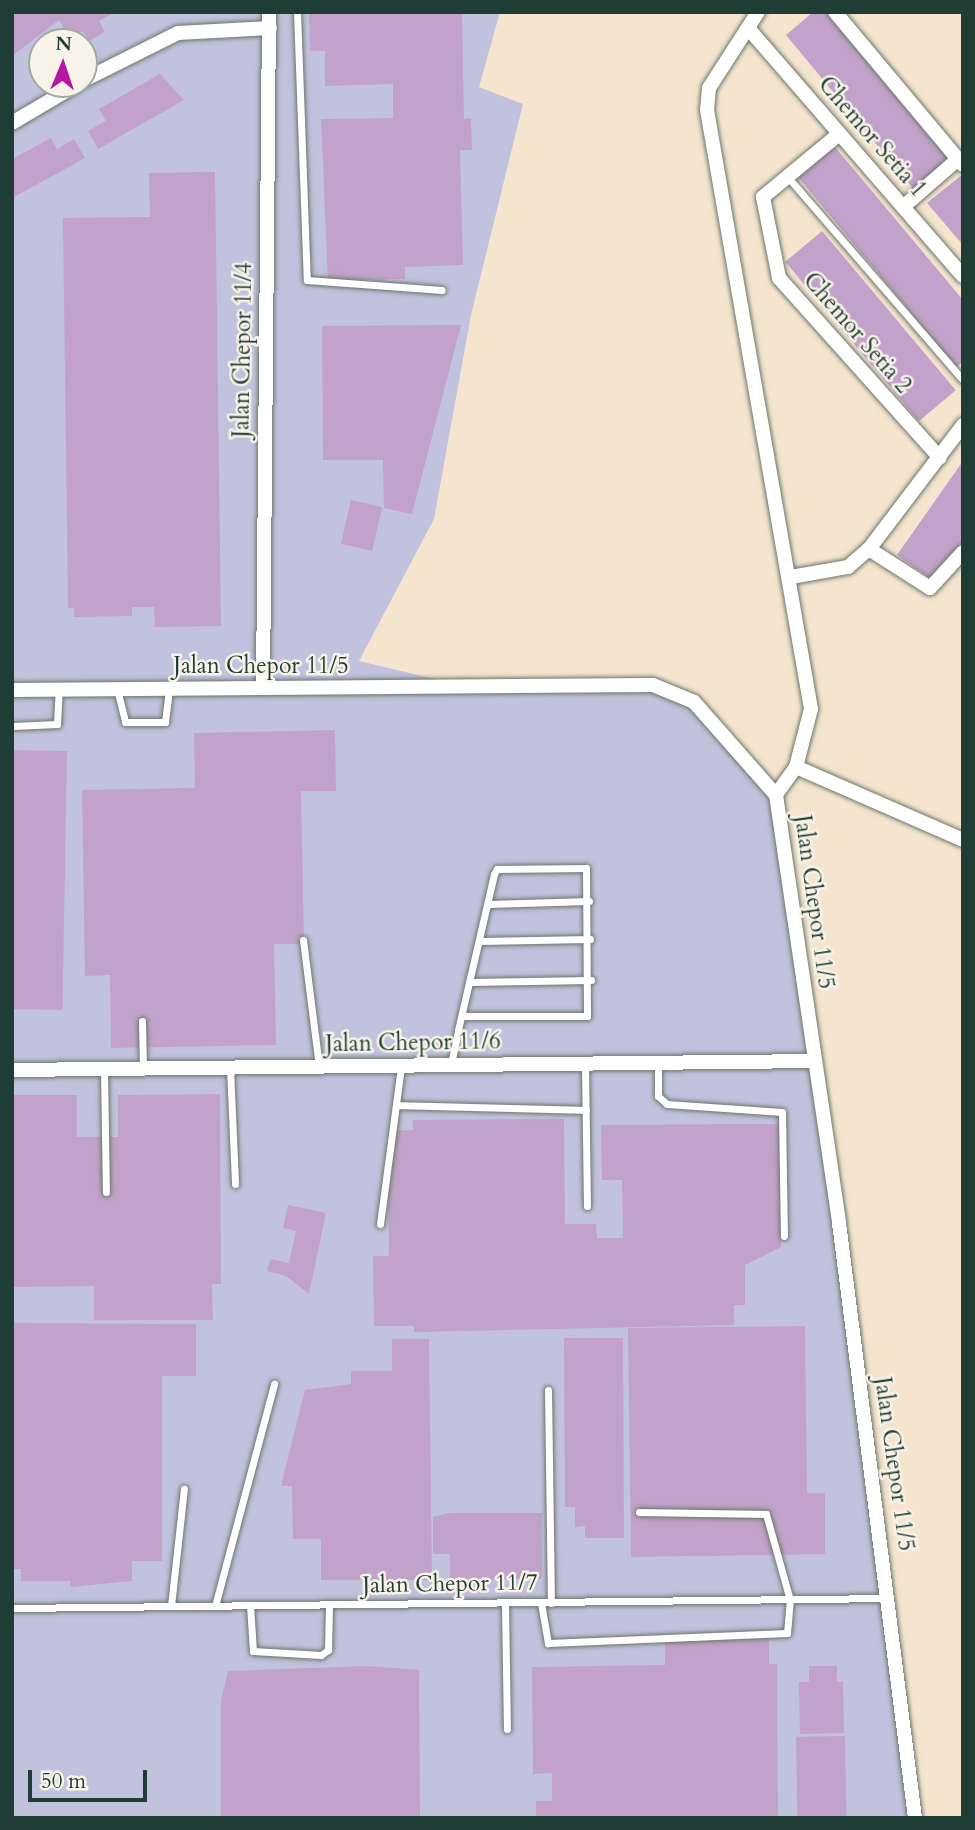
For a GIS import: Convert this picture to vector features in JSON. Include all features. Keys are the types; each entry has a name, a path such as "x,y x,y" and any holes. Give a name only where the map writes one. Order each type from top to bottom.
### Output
{"street":[{"name":"Jalan Chepor 11/4","path":"262,688 269,12"},
{"path":"758,12 709,88 708,110 791,577 811,709 796,767 776,795"},
{"path":"835,12 960,162 903,207"},
{"path":"98,73 178,33 270,28"},
{"name":"Chemor Setia 1","path":"748,28 963,276"},
{"path":"12,122 54,98"},
{"name":"Chemor Setia 2","path":"839,134 766,192 761,206 779,278 940,458"},
{"path":"791,577 848,567 869,549 963,425"},
{"path":"869,549 930,588 963,552"},
{"name":"Jalan Chepor 11/5","path":"12,690 653,685 694,702 776,795 889,1598 915,1818"},
{"path":"796,767 963,840"},
{"name":"Jalan Chepor 11/6","path":"12,1070 813,1061"}],"lane":[{"path":"297,12 307,280 442,290"},
{"path":"786,174 963,380"},
{"path":"117,689 125,722 165,722 169,689"},
{"path":"12,726 57,724 59,690"},
{"path":"451,1065 469,982 497,869 586,868 591,980 587,1016 462,1016"},
{"path":"488,904 589,901"},
{"path":"479,941 590,939"},
{"path":"303,940 319,1067"},
{"path":"469,982 591,980"},
{"path":"142,1021 143,1069"},
{"path":"585,1063 587,1206"},
{"path":"658,1063 658,1096 667,1104 782,1112 784,1236"},
{"path":"380,1224 401,1066"},
{"path":"230,1068 234,1184"},
{"path":"104,1069 106,1192"},
{"path":"396,1105 586,1110"},
{"path":"215,1606 274,1384"},
{"path":"548,1390 551,1602"},
{"path":"172,1606 184,1489"},
{"path":"541,1603 548,1643 652,1643 667,1636 782,1635 790,1600 766,1514 639,1512"},
{"name":"Jalan Chepor 11/7","path":"12,1608 889,1598"},
{"path":"505,1604 507,1729"},
{"path":"250,1605 253,1651 321,1656 328,1650 329,1605"}],"shaded area":[{"path":"12,12 500,12 479,87 523,104 471,315 434,519 359,661 473,688 653,685 694,702 784,799 915,1818 12,1818"}],"building":[{"path":"12,12 115,12 99,21 105,32 98,36 98,28 64,28 59,20 49,28 28,28 28,44 12,56"},
{"path":"309,12 462,12 464,119 471,118 472,150 460,150 463,265 405,267 405,279 328,280 321,119 393,118 393,84 325,86 325,51 310,51"},
{"path":"813,12 831,12 953,161 916,192 786,35"},
{"path":"160,74 184,100 98,149 88,131 106,121 99,109"},
{"path":"51,138 57,149 74,139 85,158 12,198 12,159"},
{"path":"835,147 963,300 963,362 956,367 798,177"},
{"path":"215,172 221,626 155,627 154,607 132,607 132,616 74,617 74,608 68,608 63,218 150,217 149,173"},
{"path":"963,174 963,245 927,203"},
{"path":"822,231 956,390 919,421 785,262"},
{"path":"461,325 412,514 384,508 383,460 323,460 322,326"},
{"path":"963,461 963,547 937,583 897,555"},
{"path":"351,500 382,507 372,551 341,544"},
{"path":"335,730 336,791 301,791 304,944 274,944 276,1045 111,1048 110,975 85,976 82,790 195,788 194,733"},
{"path":"12,750 67,751 62,1010 12,1009"},
{"path":"220,1094 221,1284 212,1284 213,1320 94,1320 94,1286 12,1287 14,1095 77,1095 77,1137 118,1137 118,1095"},
{"path":"564,1119 565,1224 596,1224 597,1238 623,1238 622,1180 602,1180 601,1125 784,1124 781,1247 745,1265 745,1305 734,1305 734,1325 414,1332 414,1326 374,1326 373,1256 389,1256 388,1131 413,1130 413,1120"},
{"path":"288,1205 326,1213 309,1294 286,1276 267,1271 270,1259 289,1263 296,1231 283,1228"},
{"path":"12,1323 196,1324 196,1376 162,1376 162,1561 132,1561 132,1581 70,1587 70,1581 21,1581 21,1569 12,1569"},
{"path":"805,1326 807,1493 825,1493 825,1554 631,1557 628,1328"},
{"path":"564,1338 623,1338 624,1538 585,1538 585,1526 575,1527 575,1507 565,1507"},
{"path":"392,1339 429,1339 432,1580 321,1580 321,1539 293,1539 292,1486 281,1486 305,1390 351,1384 351,1371 392,1371"},
{"path":"450,1513 542,1513 542,1579 450,1580 450,1554 433,1554 433,1517"},
{"path":"769,1639 769,1664 777,1664 778,1818 536,1818 536,1801 552,1801 552,1773 533,1774 532,1667 665,1665 665,1640"},
{"path":"366,1666 419,1670 420,1818 221,1818 221,1700 228,1671"},
{"path":"809,1666 837,1666 837,1682 843,1682 844,1733 800,1734 799,1682 809,1682"},
{"path":"845,1736 846,1818 797,1818 796,1737"}]}
